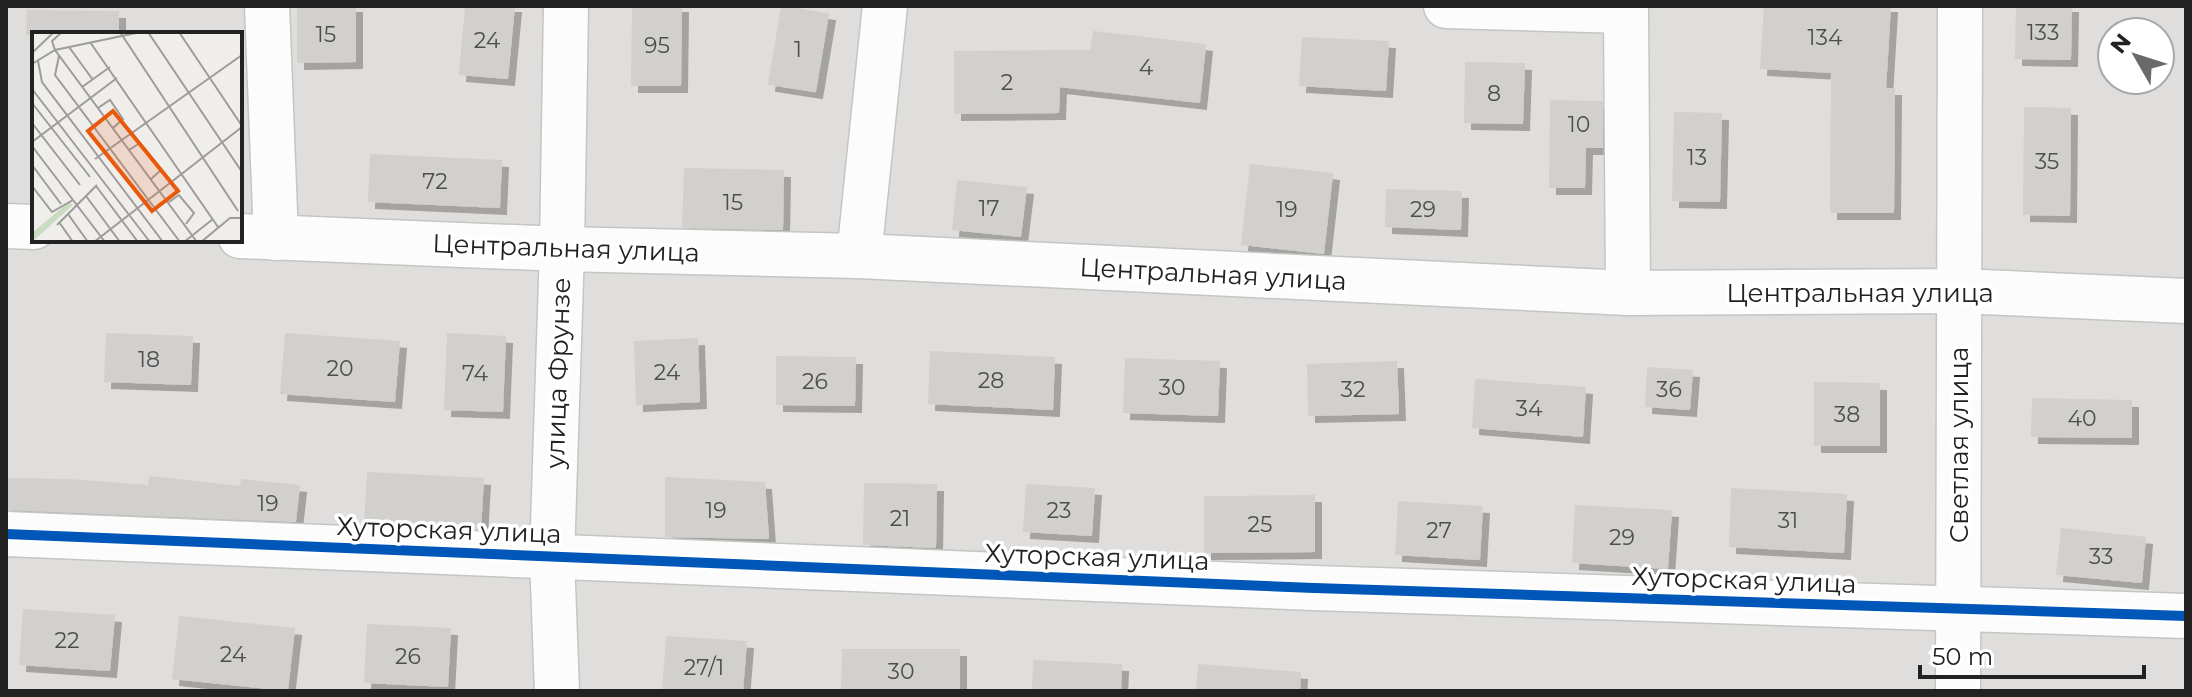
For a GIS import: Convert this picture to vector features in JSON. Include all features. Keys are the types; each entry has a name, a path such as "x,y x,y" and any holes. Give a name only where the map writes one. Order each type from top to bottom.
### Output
{"street":[{"path":"258,237 267,6"},
{"name":"улица Фрунзе","path":"557,691 552,557 566,6"},
{"path":"859,256 885,6"},
{"path":"1446,6 1626,11 1628,293"},
{"name":"Светлая улица","path":"1958,691 1960,6"},
{"path":"6,226 32,227"},
{"name":"Центральная улица","path":"258,237 859,256 1628,293 1960,291 2186,301"},
{"name":"Хуторская улица","path":"6,534 1330,588 2186,616"}],"shaded area":[{"path":"6,6 2186,6 2186,691 6,691"}],"building":[{"path":"298,6 355,6 355,61 298,62"},
{"path":"466,6 514,6 507,78 460,74"},
{"path":"633,6 681,6 680,85 632,85"},
{"path":"1765,6 1890,6 1885,89 1894,89 1893,212 1831,212 1832,72 1761,68"},
{"path":"2017,6 2071,6 2070,59 2016,58"},
{"path":"782,7 828,14 815,91 769,84"},
{"path":"28,11 118,12 118,32 27,34"},
{"path":"1094,32 1205,45 1199,102 1059,86 1058,112 955,113 955,52 1091,51"},
{"path":"1303,38 1388,42 1385,90 1300,85"},
{"path":"1466,63 1524,64 1522,123 1465,122"},
{"path":"1551,101 1602,102 1602,147 1585,147 1584,187 1550,187"},
{"path":"2025,108 2070,109 2069,215 2024,214"},
{"path":"1675,113 1721,114 1719,201 1673,200"},
{"path":"371,155 501,161 499,207 369,201"},
{"path":"1251,165 1332,174 1323,253 1242,244"},
{"path":"685,169 783,171 782,229 683,227"},
{"path":"958,181 1026,188 1020,236 953,229"},
{"path":"1387,190 1461,192 1460,229 1386,226"},
{"path":"107,334 192,337 190,384 105,381"},
{"path":"286,334 399,342 394,401 281,393"},
{"path":"448,334 505,337 502,411 445,409"},
{"path":"697,339 699,401 637,404 635,342"},
{"path":"931,352 1054,358 1052,409 929,403"},
{"path":"777,357 855,358 854,405 777,404"},
{"path":"1126,359 1219,362 1217,415 1124,412"},
{"path":"1396,362 1398,413 1309,415 1308,365"},
{"path":"1648,368 1692,371 1689,409 1646,406"},
{"path":"1476,380 1585,388 1582,436 1473,427"},
{"path":"1815,383 1879,384 1879,445 1815,445"},
{"path":"2033,399 2131,401 2131,437 2032,436"},
{"path":"368,473 483,479 480,529 365,524"},
{"path":"150,477 241,487 242,480 299,486 295,521 6,509 6,479 149,486"},
{"path":"666,478 764,483 768,538 666,536"},
{"path":"865,484 936,485 935,547 864,544"},
{"path":"1027,485 1094,489 1091,535 1024,531"},
{"path":"1732,489 1846,495 1843,552 1730,546"},
{"path":"1314,496 1314,551 1205,552 1205,497"},
{"path":"1399,502 1482,507 1479,559 1396,554"},
{"path":"1576,506 1671,511 1667,568 1573,562"},
{"path":"2062,529 2145,538 2141,582 2057,574"},
{"path":"24,610 114,616 109,670 20,664"},
{"path":"180,617 294,629 287,690 173,678"},
{"path":"368,625 450,629 447,686 365,682"},
{"path":"667,637 746,642 742,691 663,691"},
{"path":"843,650 959,650 959,691 842,691"},
{"path":"1034,661 1121,665 1120,691 1033,691"},
{"path":"1199,665 1300,673 1299,691 1197,691"}],"cycle path":[{"path":"6,534 1314,588 2186,616"}]}
